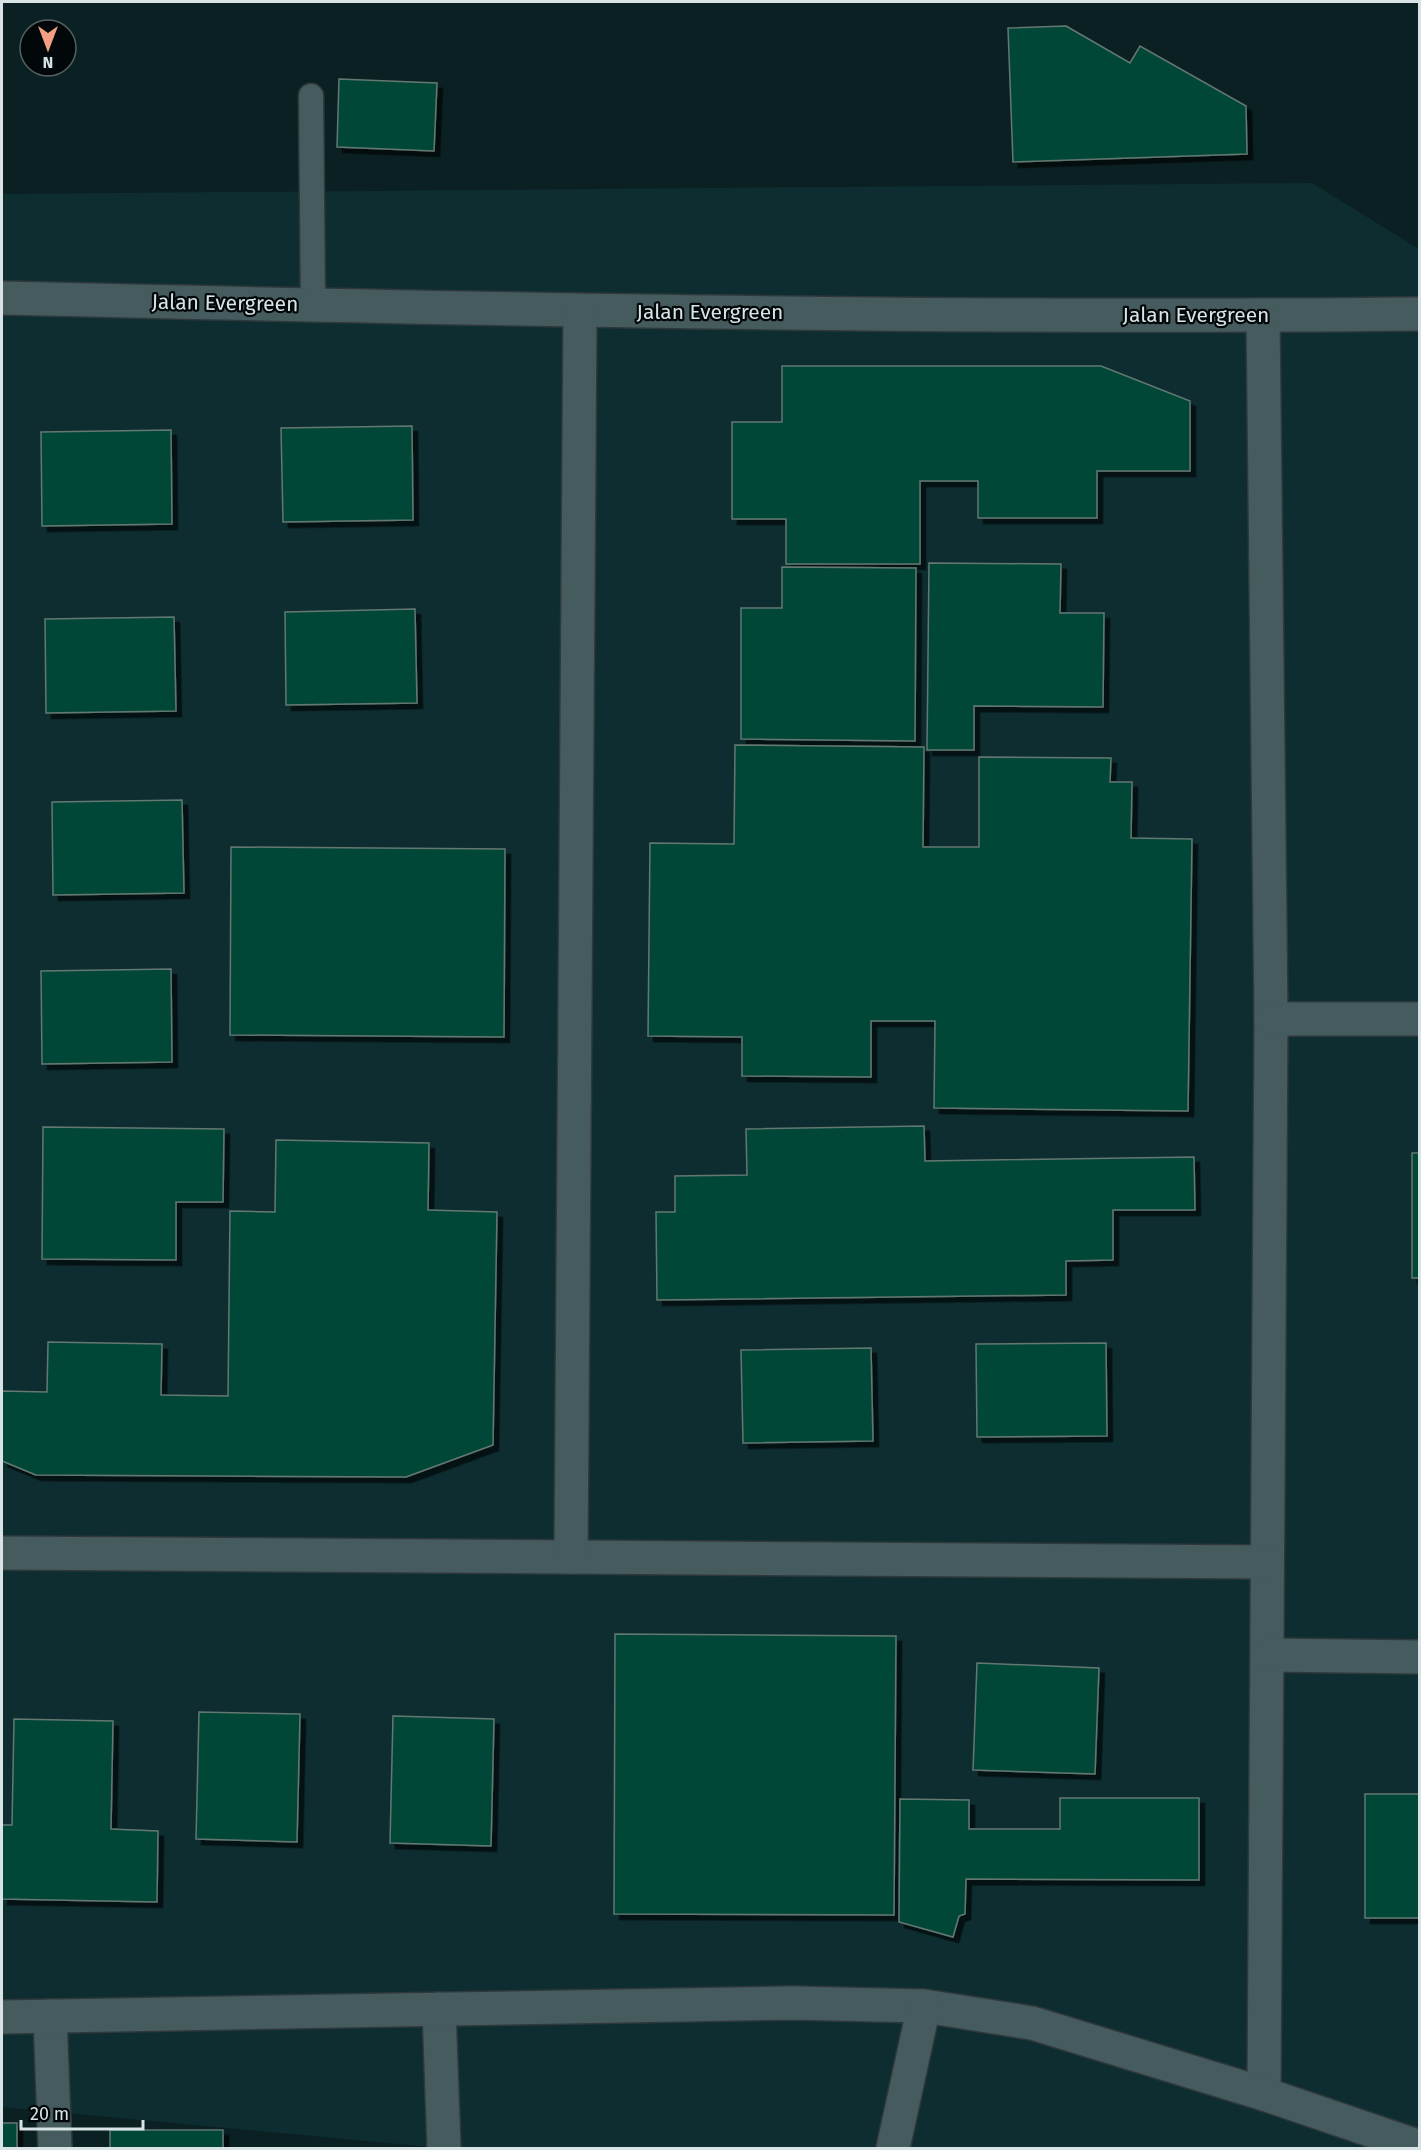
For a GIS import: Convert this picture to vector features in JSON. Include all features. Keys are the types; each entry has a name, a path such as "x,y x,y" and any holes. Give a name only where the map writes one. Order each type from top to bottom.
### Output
{"street":[{"name":"Jalan Evergreen","path":"2,298 580,311 1263,316 1419,314"},
{"path":"571,1557 580,311"},
{"path":"1263,316 1271,1019 1264,2094"},
{"path":"1271,1019 1419,1019"},
{"path":"2,1553 1267,1562"},
{"path":"1268,1655 1419,1657"},
{"path":"2,2017 792,2004 924,2006 1032,2023 1264,2094 1419,2147"},
{"path":"893,2148 924,2006"},
{"path":"439,2009 444,2148"},
{"path":"50,2016 55,2148"}],"lane":[{"path":"311,96 313,305"}],"shaded area":[{"path":"1312,183 1419,249 1419,2148 441,2148 2,2107 2,194"}],"building":[{"path":"1066,26 1130,63 1140,46 1246,106 1247,154 1013,162 1008,28"},
{"path":"339,79 437,83 434,151 337,147"},
{"path":"782,366 1101,366 1190,401 1190,471 1097,471 1097,518 978,518 978,481 920,481 920,564 786,564 786,519 732,519 732,422 782,422"},
{"path":"412,426 413,520 283,522 281,428"},
{"path":"171,430 172,524 42,526 41,432"},
{"path":"929,563 1061,564 1060,613 1104,613 1103,707 974,706 974,750 927,750"},
{"path":"782,567 916,568 915,741 741,739 741,608 782,608"},
{"path":"415,609 417,703 286,705 285,612"},
{"path":"174,617 176,711 46,713 45,619"},
{"path":"735,745 924,747 923,847 979,847 979,757 1111,758 1110,782 1132,782 1131,838 1192,839 1188,1111 934,1108 935,1021 871,1021 871,1077 742,1076 742,1037 648,1036 650,843 734,844"},
{"path":"182,800 184,893 53,895 52,802"},
{"path":"231,847 505,849 504,1037 230,1035"},
{"path":"171,969 172,1062 42,1064 41,971"},
{"path":"924,1126 925,1161 1194,1157 1195,1210 1113,1210 1113,1260 1066,1261 1066,1295 657,1300 656,1212 675,1212 675,1176 747,1175 746,1129"},
{"path":"43,1127 224,1129 223,1202 176,1202 176,1260 42,1259"},
{"path":"276,1140 429,1143 428,1210 497,1212 493,1445 406,1477 36,1475 2,1461 2,1391 47,1392 48,1342 162,1344 161,1395 228,1396 230,1211 275,1212"},
{"path":"1412,1153 1420,1153 1420,1278 1412,1278"},
{"path":"1106,1343 1107,1436 977,1437 976,1344"},
{"path":"871,1348 873,1441 743,1443 741,1350"},
{"path":"615,1634 896,1636 894,1915 614,1914"},
{"path":"977,1663 1099,1668 1095,1774 973,1770"},
{"path":"199,1712 300,1714 297,1842 196,1839"},
{"path":"393,1716 494,1719 491,1846 390,1843"},
{"path":"14,1719 113,1721 111,1829 158,1831 157,1902 2,1899 2,1825 12,1825"},
{"path":"1365,1794 1420,1794 1420,1918 1365,1918"},
{"path":"1060,1798 1199,1798 1199,1880 966,1879 965,1914 959,1916 953,1937 899,1922 900,1799 969,1800 969,1829 1060,1829"},
{"path":"2,2123 17,2123 17,2148 2,2148"},
{"path":"110,2130 223,2130 223,2148 110,2148"}]}
